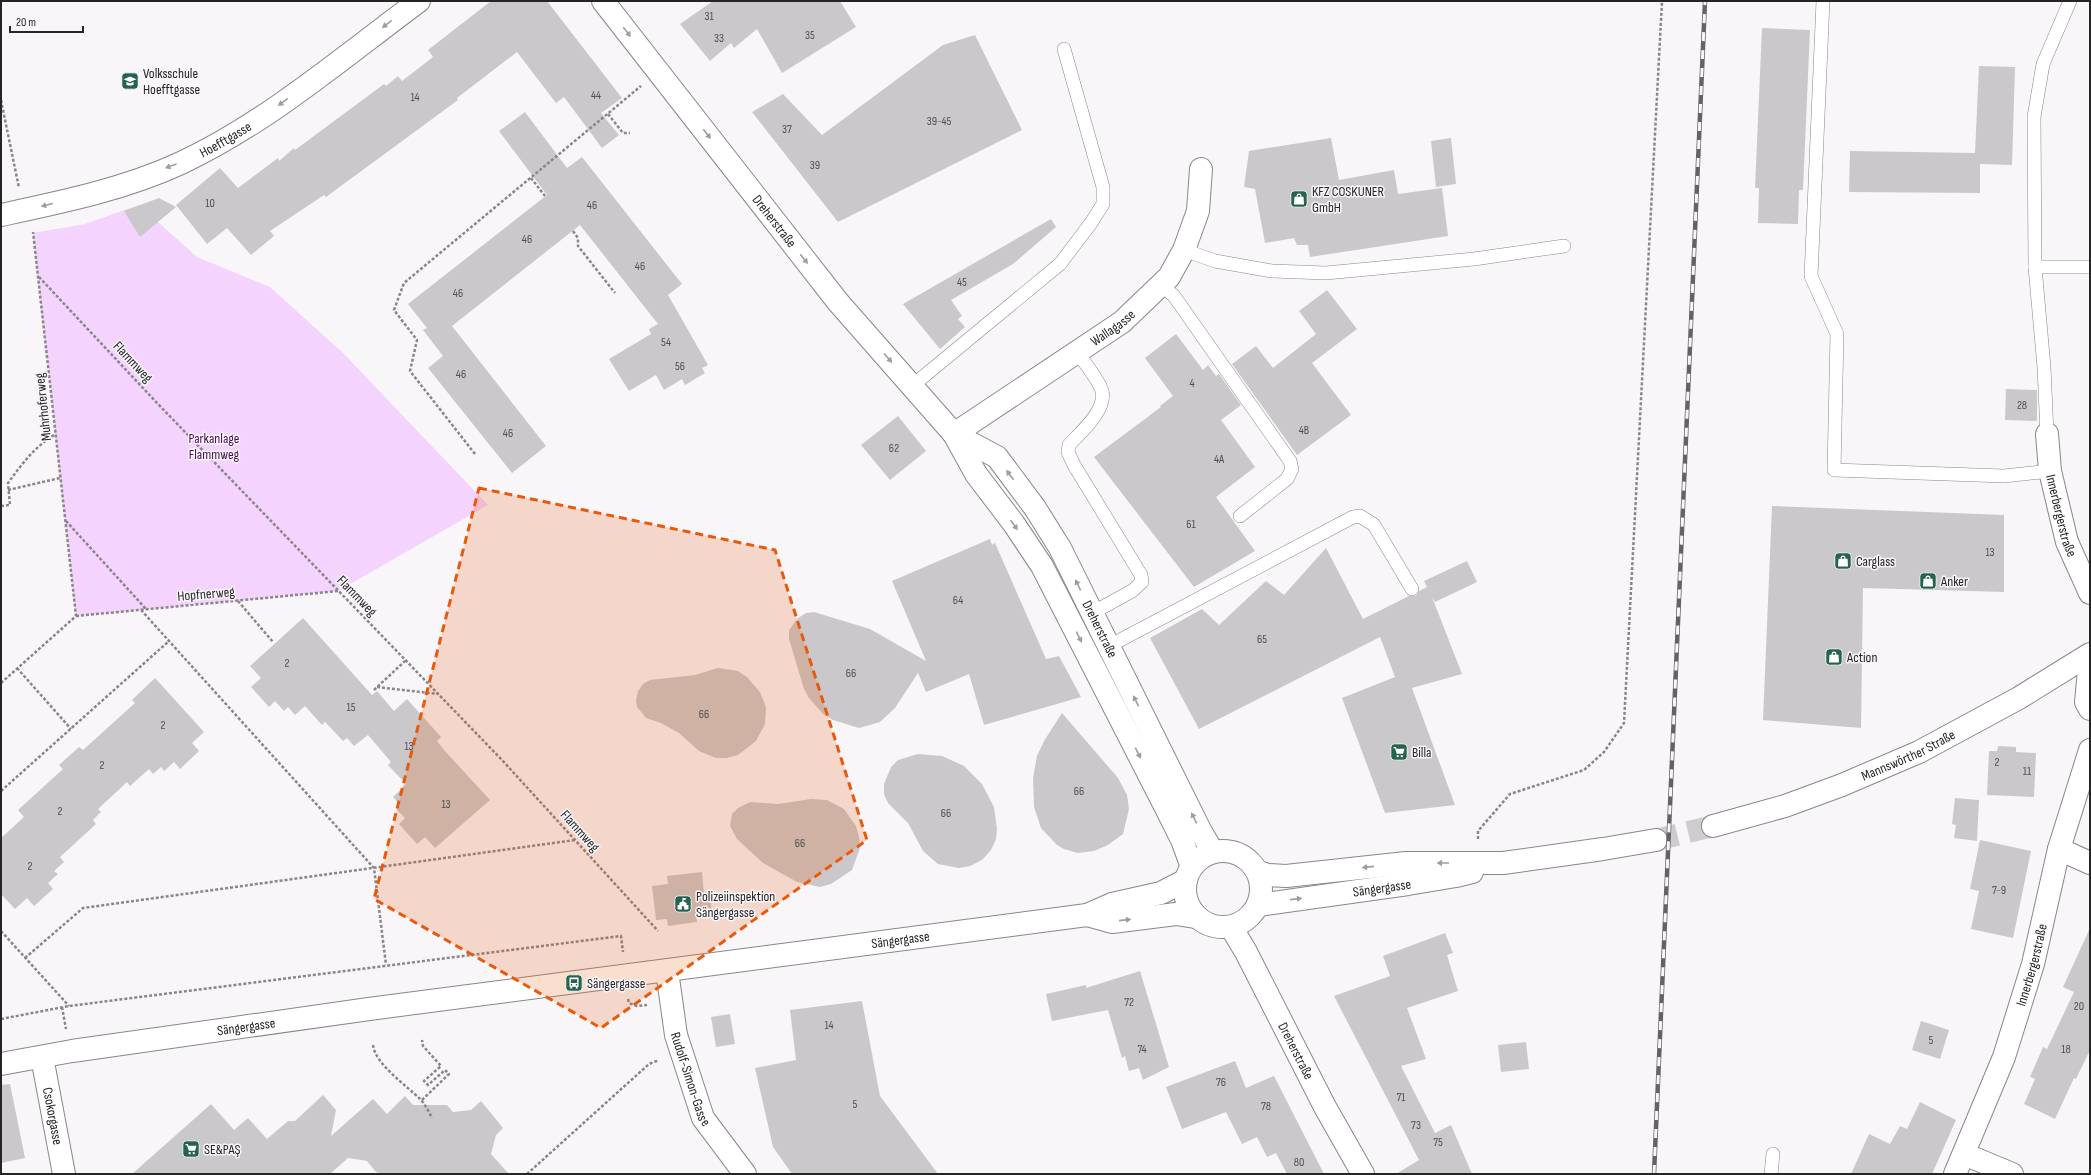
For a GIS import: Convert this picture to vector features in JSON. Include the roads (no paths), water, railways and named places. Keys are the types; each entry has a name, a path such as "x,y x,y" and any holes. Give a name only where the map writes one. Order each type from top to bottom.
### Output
{"street":[{"name":"Hoefftgasse","path":"1,215 104,191 181,163 263,117 419,1"},
{"name":"Dreherstraße","path":"603,1 838,302 954,434 976,474 1014,524 1042,566 1175,827 1189,873"},
{"name":"Wallagasse","path":"954,434 1122,322 1162,285 1169,277 1184,250 1198,211 1201,169"},
{"name":"Dreherstraße","path":"954,434 997,457 1035,508 1060,548 1200,830 1213,852"},
{"name":"Innerbergerstraße","path":"2047,434 2050,471 2068,542 2090,593"},
{"name":"Mannswörther Straße","path":"1713,826 1785,806 1842,785 1919,752 2019,698 2090,654"},
{"path":"2090,660 2086,702 2090,709"},
{"name":"Innerbergerstraße","path":"1955,1174 2004,1057 2033,964 2059,849 2090,750"},
{"name":"Sängergasse","path":"1258,872 1268,875 1286,876 1406,863 1503,862 1603,849 1656,840"},
{"path":"2059,849 2090,863"},
{"path":"1213,852 1234,852 1244,857 1258,872 1261,883 1261,894 1258,905 1251,915 1242,923 1231,927 1210,926 1195,917 1188,906 1184,893 1189,873 1201,858 1213,852"},
{"name":"Sängergasse","path":"1258,905 1456,876 1503,862"},
{"name":"Sängergasse","path":"1,1064 42,1058 72,1051 370,1009 1087,915 1112,904 1161,893 1189,873"},
{"name":"Sängergasse","path":"1087,915 1112,922 1176,914 1195,917"},
{"name":"Dreherstraße","path":"1231,927 1246,952 1325,1107 1363,1174"},
{"name":"Rudolf-Simon-Gasse","path":"668,971 676,1035 703,1118 745,1174"},
{"name":"Csokorgasse","path":"42,1058 64,1174"},
{"path":"1964,1154 2012,1174"}],"lane":[{"path":"1822,1 1811,276 1837,334 1834,470 2004,476 2050,471"},
{"path":"2047,434 2044,367 2034,267 2034,117 2043,64 2070,1"},
{"path":"912,386 1060,264 1091,224 1103,204 1103,187 1064,49"},
{"path":"1184,250 1215,261 1272,271 1326,273 1474,259 1564,246"},
{"path":"2034,267 2090,267"},
{"path":"1162,285 1174,296 1290,461 1292,469 1287,479 1240,516"},
{"path":"1077,352 1102,391 1102,401 1096,415 1069,445 1068,452 1074,465 1141,575 1142,582 1132,591 1092,613"},
{"path":"1108,646 1353,517 1360,516 1374,525 1412,589"},
{"path":"1771,1174 1773,1154"}],"tunnel":[{"path":"1656,840 1713,826"}],"railway":[{"path":"1654,1174 1705,1"}],"place":[{"name":"Volksschule Hoefftgasse","path":"130,81"},
{"name":"KFZ COSKUNER GmbH","path":"1299,199"},
{"name":"Carglass","path":"1843,561"},
{"name":"Anker","path":"1928,581"},
{"name":"Action","path":"1834,657"},
{"name":"Billa","path":"1399,752"},
{"name":"Polizeiinspektion Sängergasse","path":"683,904"},
{"name":"Sängergasse","path":"574,983"},
{"name":"SE&PAŞ","path":"191,1149"}],"park label":[{"name":"Parkanlage Flammweg","path":"214,446"}]}
